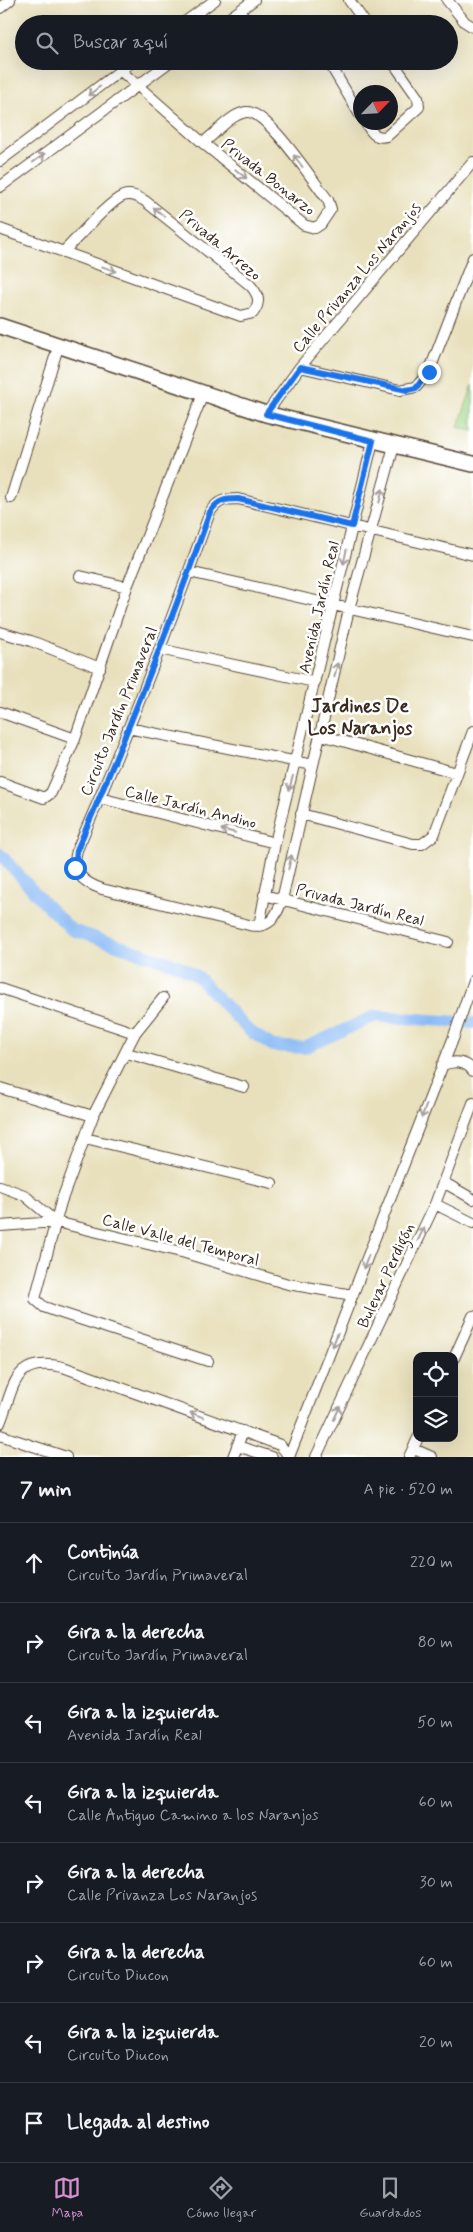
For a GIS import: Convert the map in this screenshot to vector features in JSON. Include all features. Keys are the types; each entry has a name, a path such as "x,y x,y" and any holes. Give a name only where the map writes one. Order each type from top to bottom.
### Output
{"street":[{"path":"0,8 10,0"},
{"path":"194,15 215,0"},
{"path":"233,15 254,0"},
{"path":"349,0 358,15"},
{"path":"447,0 465,22 473,27"},
{"path":"0,187 159,70"},
{"path":"333,70 353,103"},
{"path":"398,70 418,98 419,107 398,126"},
{"path":"0,161 121,71"},
{"name":"Privada Bonarzo","path":"121,71 203,143 304,225 315,228 328,215 331,209 328,200 277,133 265,119 255,112 245,112 237,116 203,143"},
{"path":"371,130 374,135 381,137 387,136 394,130"},
{"name":"Calle Privanza Los Naranjos","path":"266,414 300,367 473,162"},
{"name":"Privada Arrezo","path":"0,229 63,252 242,316 253,313 259,302 259,296 250,285 145,201 132,195 124,196 113,203 63,252"},
{"path":"300,367 400,390 416,388 424,381 437,356 473,258"},
{"path":"0,326 266,414 473,464"},
{"path":"11,498 59,344"},
{"path":"0,782 44,798 48,797 75,739 127,587 162,493 203,394"},
{"name":"Avenida Jardín Real","path":"264,925 264,895 275,843 335,605 373,441"},
{"name":"Avenida Jardín Real","path":"264,925 276,915 282,900 350,609 394,446"},
{"name":"Circuito Jardín Primaveral","path":"264,925 102,889 89,885 79,877 75,868 77,850 128,728 189,572 210,512 220,501 238,499 473,555"},
{"path":"189,572 473,638"},
{"path":"80,576 127,587"},
{"path":"0,632 31,641 100,668"},
{"path":"159,649 315,682"},
{"path":"0,712 75,739"},
{"path":"128,728 313,765"},
{"path":"301,814 413,844 422,844 434,835 473,731"},
{"path":"321,735 457,772"},
{"name":"Calle Jardín Andino","path":"100,798 275,843"},
{"name":"Privada Jardín Real","path":"264,895 448,942"},
{"path":"288,1457 453,1039 471,986"},
{"path":"0,988 135,1032"},
{"path":"163,998 151,1010 135,1032 127,1053 93,1116 56,1222 35,1299 44,1307 208,1361"},
{"path":"127,1053 244,1087"},
{"path":"442,1065 459,1062 470,1066 473,1071"},
{"path":"0,1088 93,1116"},
{"name":"Bulevar Perdigón","path":"316,1457 435,1204 473,1103"},
{"path":"85,1138 272,1183"},
{"path":"443,1182 473,1198"},
{"path":"0,1186 24,1195 56,1222"},
{"path":"435,1204 473,1223"},
{"name":"Calle Valle del Temporal","path":"0,1226 56,1222 185,1253 288,1284 353,1295"},
{"path":"457,1352 473,1316"},
{"path":"0,1423 22,1370 32,1364 46,1364 63,1367 280,1445 288,1457"},
{"path":"233,1457 243,1431"},
{"path":"0,1435 66,1457"},
{"path":"238,1446 272,1457"},
{"path":"411,1453 432,1457"}],"green space":[{"path":"473,385 473,431 458,427"}],"waterway":[{"path":"0,854 48,907 72,930 180,966 198,977 248,1030 273,1046 304,1048 375,1016 473,1023"}],"district":[{"name":"Jardines De Los Naranjos","path":"360,716"}],"route":[{"path":"75,868 77,850 100,798 189,572 210,512 215,505 227,499 238,499 352,526 373,441 266,414 300,367 400,390 416,388 424,381 429,372"}]}
